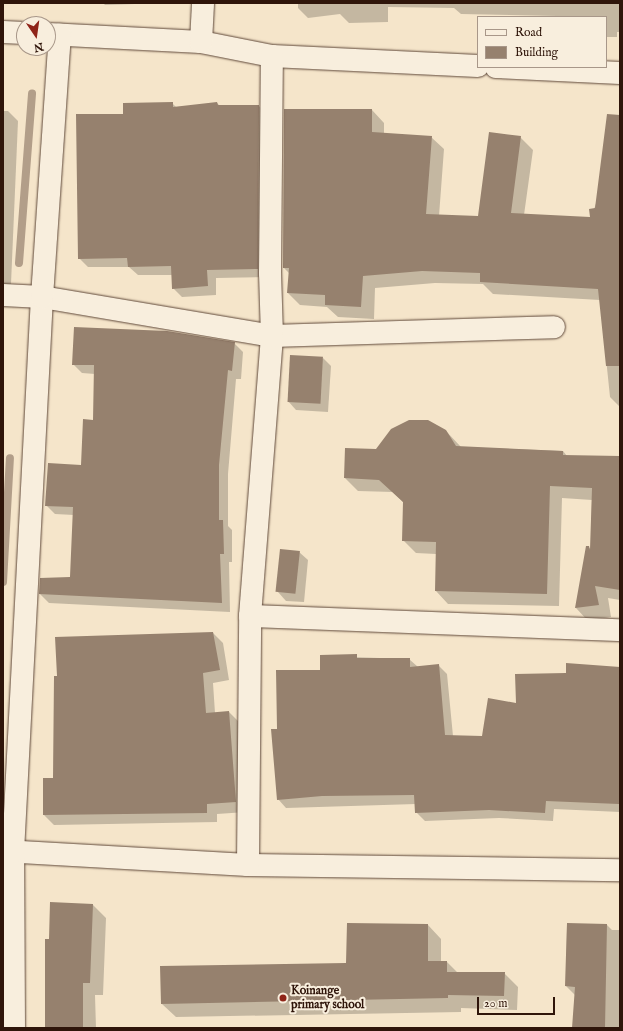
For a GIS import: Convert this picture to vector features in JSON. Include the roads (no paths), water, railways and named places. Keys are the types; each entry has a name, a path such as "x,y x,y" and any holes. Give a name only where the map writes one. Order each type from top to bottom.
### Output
{"street":[{"path":"201,42 203,3"},
{"path":"3,32 16,33"},
{"path":"56,34 201,42 272,56 477,66"},
{"path":"14,1028 8,852 42,297 53,56"},
{"path":"248,865 250,616 272,336 270,273 272,56"},
{"path":"517,68 620,73"},
{"path":"3,295 42,297 272,336 554,327"},
{"path":"250,616 620,630"},
{"path":"8,852 248,865 620,870"}],"waterway":[{"path":"19,263 32,93"},
{"path":"3,582 10,458"}],"place":[{"name":"Koinange primary school","path":"283,998"}]}
